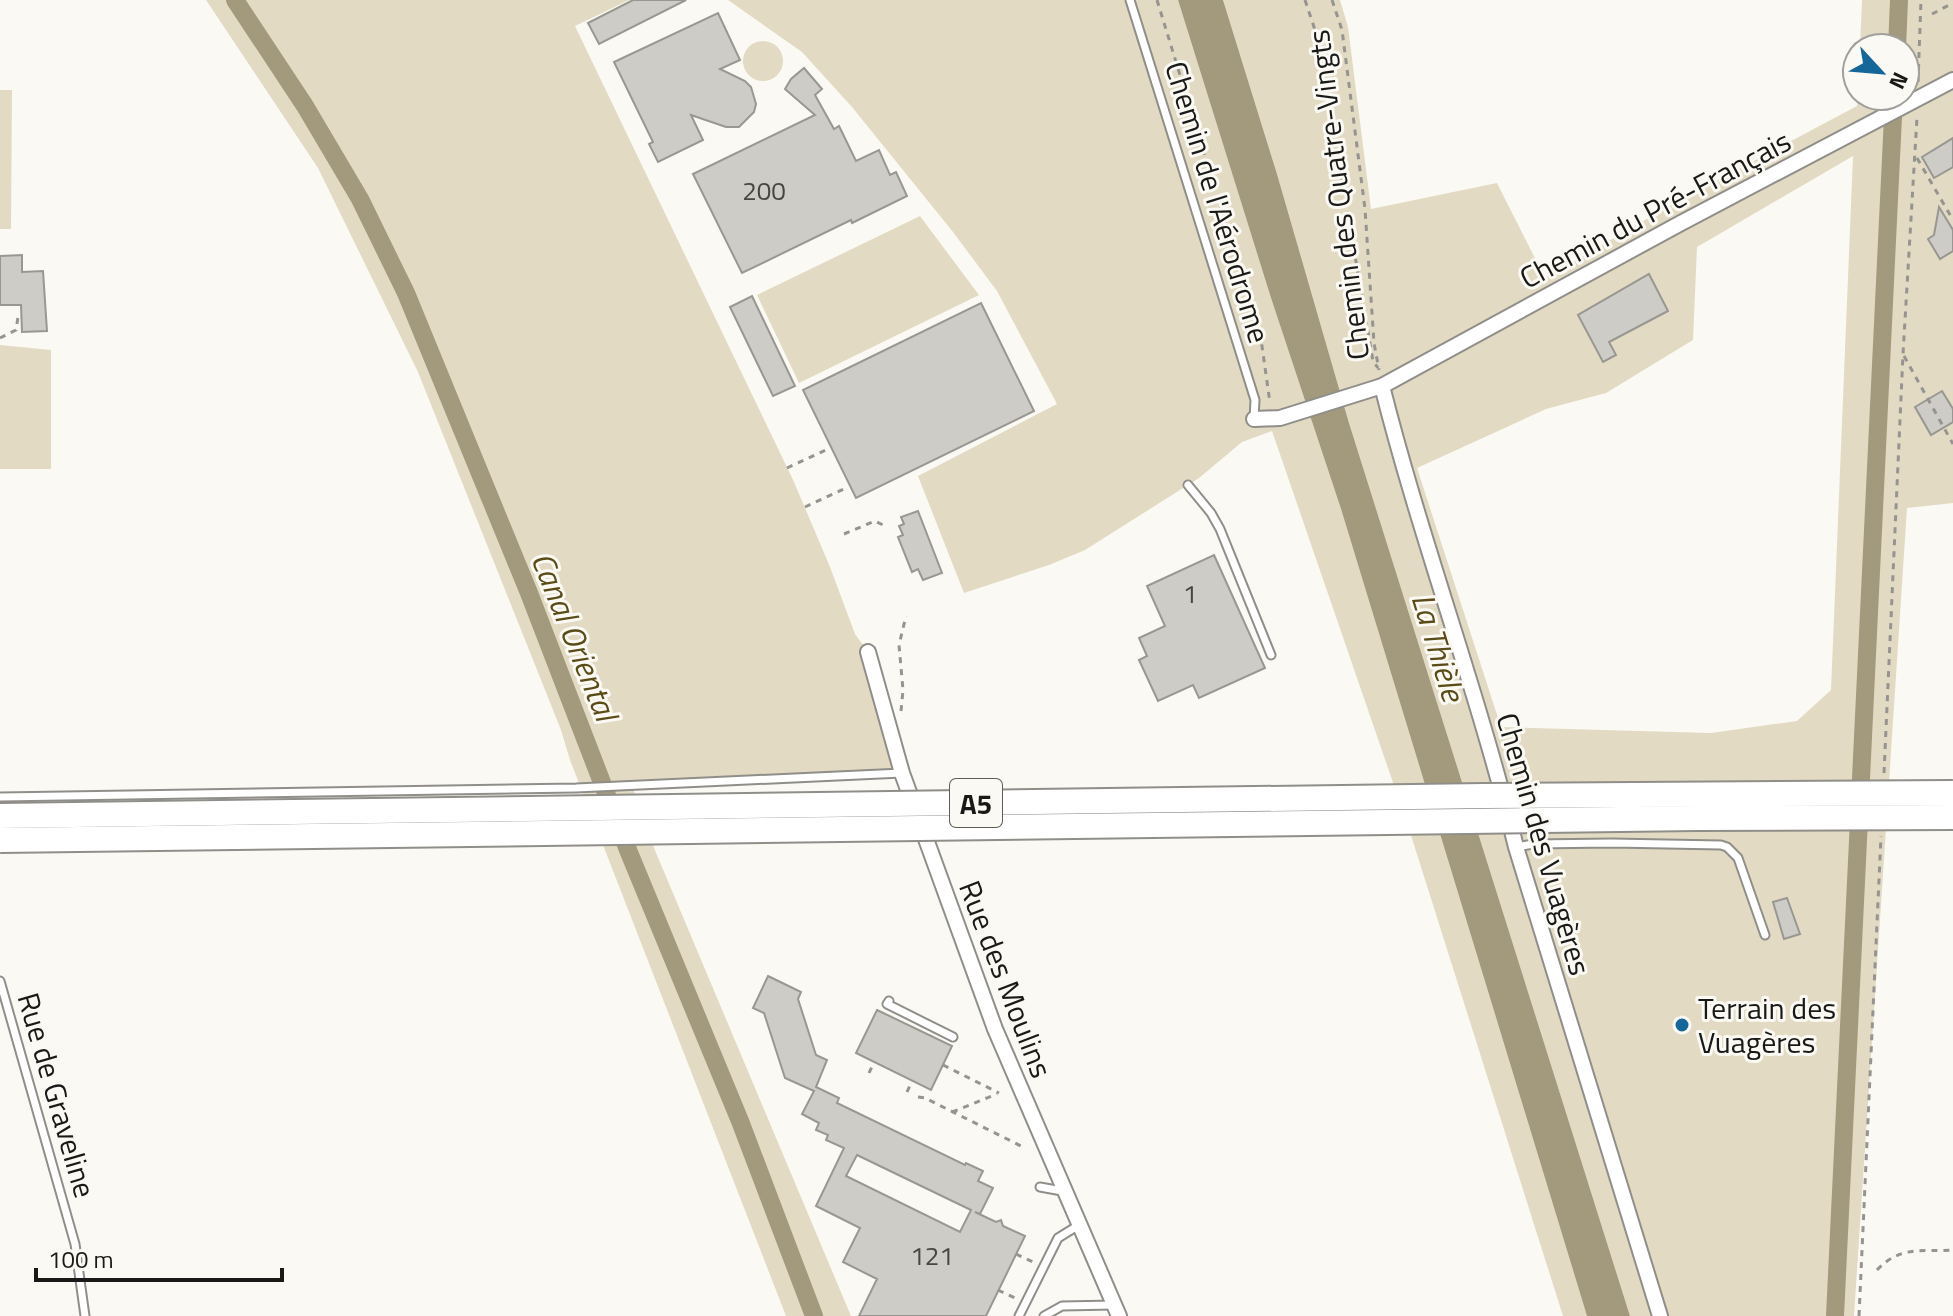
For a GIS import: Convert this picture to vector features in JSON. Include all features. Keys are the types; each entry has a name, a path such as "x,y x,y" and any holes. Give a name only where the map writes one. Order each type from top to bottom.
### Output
{"highway":[{"name":"A5","path":"0,816 1953,793"},
{"name":"A5","path":"0,840 1953,817"}],"street":[{"name":"Chemin du Pré-Français","path":"1921,97 1953,80"},
{"name":"Chemin du Pré-Français","path":"1254,419 1276,419 1376,388 1891,112"},
{"name":"Chemin des Vuagères","path":"1376,388 1499,778 1516,847 1660,1316"},
{"name":"Rue des Moulins","path":"868,652 902,773 995,1029 1117,1310"}],"lane":[{"name":"Chemin de l'Aérodrome","path":"1130,0 1255,400 1254,419"},
{"path":"1188,485 1220,529 1271,655"},
{"path":"0,797 576,788 902,773"},
{"path":"1516,847 1533,844 1706,843 1727,847 1738,858 1765,935"},
{"name":"Rue de Graveline","path":"0,981 75,1244 85,1316"},
{"path":"889,1001 887,1004 953,1037"},
{"path":"1040,1187 1065,1191"},
{"path":"1019,1316 1058,1238 1079,1225"},
{"path":"1044,1316 1062,1306 1117,1310"}],"path":[{"path":"1157,0 1261,339 1276,419"},
{"path":"1305,0 1318,39 1373,361 1379,369"},
{"name":"Chemin des Quatre-Vingts","path":"1332,0 1342,30 1365,209 1374,343 1379,369 1376,388"},
{"path":"1920,32 1921,0"},
{"path":"1932,14 1953,3"},
{"path":"1883,780 1917,112"},
{"path":"1915,155 1953,220"},
{"path":"0,338 16,330 18,317"},
{"path":"1903,354 1953,444"},
{"path":"787,468 828,449"},
{"path":"805,507 846,488"},
{"path":"844,534 875,521 883,525"},
{"path":"901,718 903,690 899,645 906,616"},
{"path":"1859,1316 1881,827"},
{"path":"869,1073 874,1062"},
{"path":"943,1065 999,1093 952,1112"},
{"path":"907,1092 912,1081"},
{"path":"918,1097 1023,1147"},
{"path":"1877,1270 1889,1258 1905,1251 1953,1250"},
{"path":"1016,1254 1030,1260"},
{"path":"998,1290 1012,1297"}],"shaded area":[{"path":"206,0 629,0 575,26 794,482 855,634 868,652 902,773 632,786 654,848 851,1316 786,1316 561,730 418,372 318,168"},
{"path":"728,0 1178,0 1341,509 1587,1316 1563,1316 1409,829 1272,431 1242,442 1199,478 1085,550 964,593 918,476 1057,404 997,291 852,107 802,52"},
{"path":"1178,0 1223,0 1349,423 1630,1316 1587,1316 1341,509"},
{"path":"1223,0 1340,0 1348,27 1371,209 1497,183 1545,278 1669,206 1846,112 1921,112 1921,32 1861,32 1862,0 1953,0 1953,503 1907,508 1854,1316 1630,1316 1349,423","holes":["1853,156 1831,690 1797,721 1711,733 1501,727 1417,468 1546,409 1606,393 1693,340 1697,247"]},
{"path":"763,41 777,47 783,61 777,75 763,81 749,75 743,61 749,47"},
{"path":"0,90 12,90 11,229 0,229"},
{"path":"920,216 979,295 799,383 757,295"},
{"path":"0,345 51,350 51,469 0,469"}],"building":[{"path":"633,0 686,0 599,44 588,23"},
{"path":"718,13 740,60 720,69 751,87 756,104 754,112 739,127 726,127 691,115 703,140 658,162 649,144 653,142 614,62"},
{"path":"804,68 822,89 815,95 834,129 839,126 856,161 879,150 890,175 896,172 907,196 742,273 693,174 815,115 785,89"},
{"path":"1953,138 1953,167 1934,178 1922,157"},
{"path":"1939,207 1953,230 1953,251 1940,259 1928,239 1934,235"},
{"path":"22,255 22,272 43,271 47,331 22,332 21,305 0,305 0,256"},
{"path":"1649,274 1668,311 1609,342 1616,355 1603,362 1578,315"},
{"path":"752,296 795,386 773,396 730,307"},
{"path":"981,303 1034,411 856,498 803,390"},
{"path":"1942,391 1953,409 1953,422 1931,435 1915,407"},
{"path":"918,511 942,573 923,580 918,569 912,572 898,537 903,535 899,526 904,524 901,517"},
{"path":"1214,555 1265,668 1199,698 1193,685 1158,701 1139,660 1147,656 1139,638 1165,626 1147,586"},
{"path":"1787,898 1800,934 1784,939 1773,902"},
{"path":"768,976 801,992 798,999 816,1055 827,1060 816,1087 839,1098 837,1103 983,1171 978,1181 993,1188 980,1214 975,1212 996,1222 1001,1220 1003,1226 1025,1236 986,1316 859,1316 877,1279 843,1262 860,1228 816,1206 844,1148 826,1140 828,1135 816,1130 819,1123 802,1114 814,1091 785,1078 764,1013 753,1008","holes":["857,1155 971,1210 960,1232 846,1176"]},
{"path":"877,1010 952,1046 931,1090 856,1053"}],"waterway":[{"name":"Canal Oriental","path":"235,0 305,106 360,199 406,293 529,593 628,850 740,1121 814,1316"},
{"path":"1898,32 1899,0"},
{"path":"1835,1316 1893,112"}],"place":[{"name":"Terrain des Vuagères","path":"1682,1025"}],"water label":[{"name":"La Thièle","path":"1439,647"}]}
